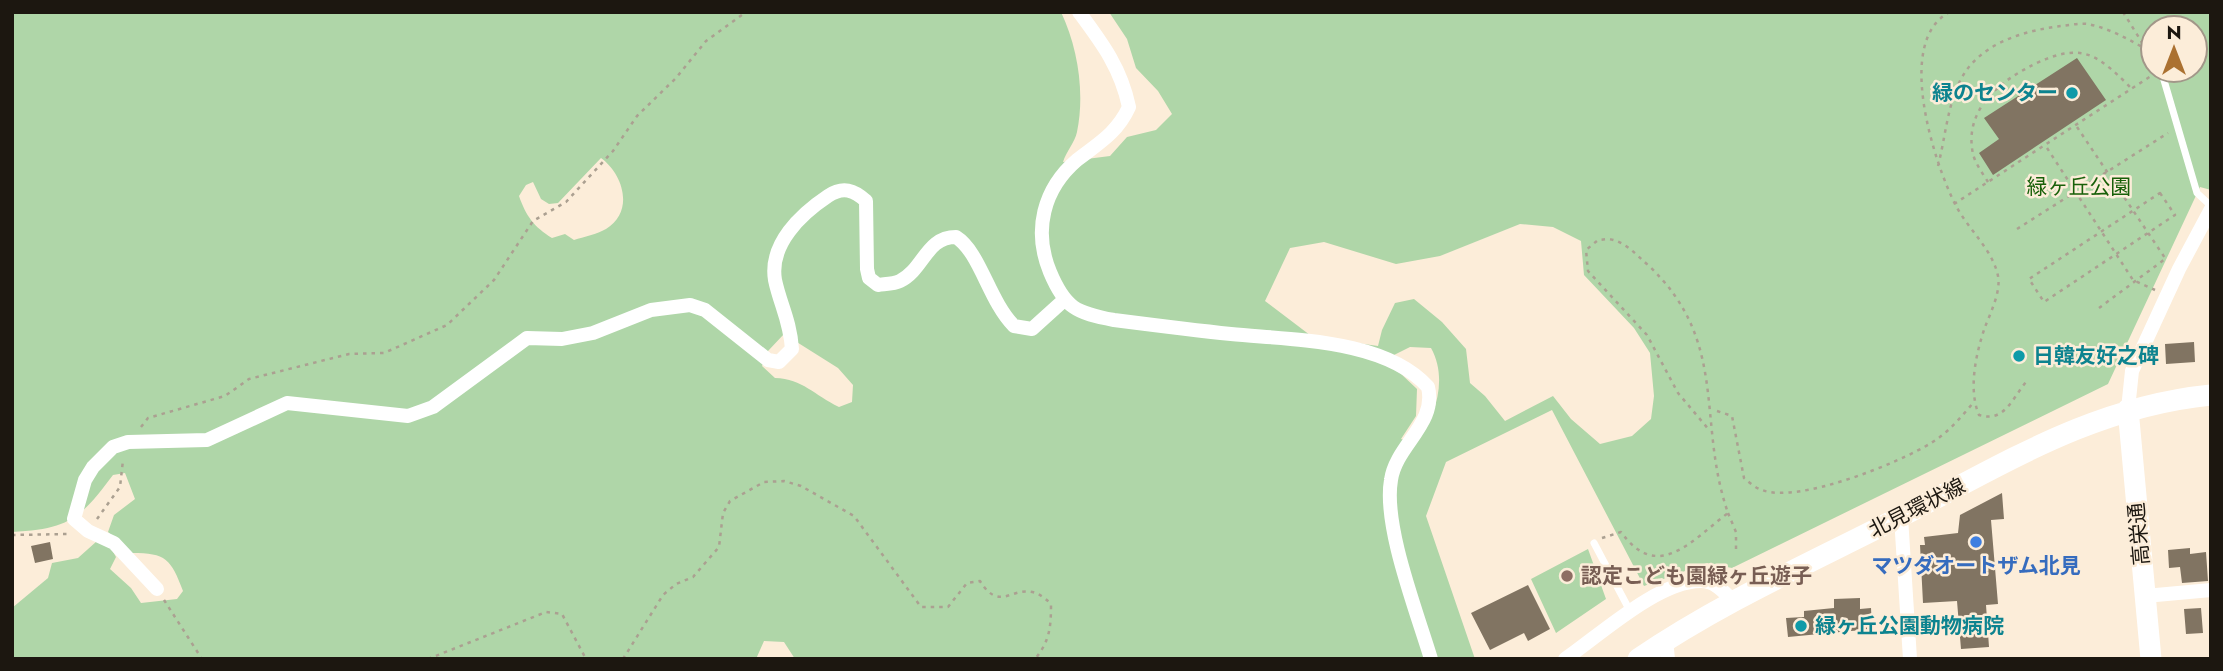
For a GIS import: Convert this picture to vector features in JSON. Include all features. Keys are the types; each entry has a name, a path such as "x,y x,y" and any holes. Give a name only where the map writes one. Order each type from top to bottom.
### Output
{"main road":[{"name":"北見環状線","path":"1638,659 1667,649 1733,601 2049,439 2128,409 2173,399 2211,395"},
{"name":"高栄通","path":"2128,409 2151,659"}],"street":[{"path":"1079,12 1106,47 1118,68 1129,107 1121,124 1110,137 1076,162 1056,184 1045,205 1039,233 1044,257 1063,301 1083,312 1114,320 1330,342 1401,366 1417,375 1428,387 1428,410 1421,426 1397,460 1391,480 1391,517 1431,659"},
{"path":"158,589 114,543 88,531 74,519 85,480 103,455 128,442 207,440 288,403 408,416 433,407 527,338 562,339 593,333 652,310 676,305 705,310 768,360 779,362 792,349 787,314 775,280 779,247 787,233 812,207 832,193 846,189 857,192 866,201 866,269 869,278 878,285 901,281 935,243 945,237 956,237 974,256 996,305 1014,326 1032,329 1063,301"},
{"path":"2128,409 2132,371 2179,269 2211,208"},
{"path":"1901,517 1910,659"},
{"path":"1565,659 1630,612 1668,590 1704,581 1719,587 1733,601"},
{"path":"2145,596 2211,590"}],"lane":[{"path":"2165,84 2197,193 2211,208"},
{"path":"1594,543 1630,612"}],"path":[{"path":"12,535 88,531 120,487 128,442 148,418 225,396 248,379 349,354 384,353 447,325 494,280 533,221 566,202 613,151 637,116 676,78 706,41 746,12"},
{"path":"1717,411 1732,416 1744,478 1761,490 1777,493 1833,483 1891,464 1933,442 1958,421 1973,402 1982,336 1999,279 1994,260 1966,225 1954,204 1938,166 1924,110 1921,73 1927,37 1941,17 1950,12"},
{"path":"2123,12 2139,41"},
{"path":"1938,166 1959,83 1973,61 1991,48 2013,36 2045,28 2085,24 2117,33 2139,45"},
{"path":"1988,183 1973,155 1974,122 1986,96 2011,76 2049,57 2085,54 2116,73 2132,89"},
{"path":"1954,204 2140,84"},
{"path":"2076,126 2165,259 2179,269"},
{"path":"2017,229 2176,128"},
{"path":"2046,146 2133,280 2167,297"},
{"path":"2160,193 2175,215 2044,302 2029,279 2133,210 2160,193"},
{"path":"1710,431 1678,393 1647,335 1588,271 1586,250 1591,244 1609,239 1629,247 1655,272 1687,313 1705,371 1712,407 1710,431 1719,488 1736,531 1736,551"},
{"path":"2099,308 2133,280 2165,259"},
{"path":"1973,402 1979,415 1990,418 2003,414 2026,382"},
{"path":"623,659 663,595 676,584 693,577 719,547 723,513 730,501 764,482 784,481 801,486 854,516 921,607 948,607 967,583 980,580 987,593 999,597 1027,589 1039,592 1051,604 1051,620 1049,640 1035,659"},
{"path":"1594,543 1611,533 1621,532 1639,553 1654,558 1669,555 1694,540 1728,513"},
{"path":"158,589 202,659"},
{"path":"428,659 546,612 562,614 586,659"}],"green space":[{"name":"緑ヶ丘公園","path":"12,12 1061,12 1072,40 1080,86 1076,136 1063,162 1110,156 1127,137 1156,130 1172,114 1158,91 1136,68 1127,39 1109,12 2211,12 2211,190 2200,187 2108,384 1732,568 1707,563 1644,586 1552,410 1446,462 1426,516 1475,659 795,659 784,642 764,641 756,659 12,659 12,608 48,578 52,563 78,558 97,541 111,548 116,557 110,569 131,588 141,603 177,599 183,591 175,572 166,560 153,554 132,553 108,532 114,515 135,499 125,473 113,475 82,512 72,519 47,528 12,532","holes":["601,158 615,173 623,193 621,213 615,221 602,231 574,240 565,234 552,238 540,230 528,215 519,196 526,185 533,182 541,199 549,204 558,203","1520,224 1553,227 1581,241 1584,275 1634,328 1650,353 1654,396 1651,419 1632,436 1600,444 1571,419 1553,396 1505,421 1485,396 1470,383 1466,349 1442,322 1414,299 1395,303 1382,330 1378,346 1357,343 1327,348 1265,301 1290,248 1324,242 1396,264 1440,256","784,334 838,368 853,385 852,402 839,407 801,384 775,378 762,366 768,351","1410,347 1431,348 1436,360 1439,372 1437,397 1429,421 1416,443 1401,439 1416,416 1417,389 1399,372 1392,356"]},
{"path":"1588,549 1606,599 1556,633 1531,579"}],"building":[{"path":"2077,58 2106,100 1993,175 1979,153 1999,139 1984,118"},
{"path":"2194,342 2195,362 2166,364 2165,344"},
{"path":"2002,493 2004,519 1991,520 1998,604 1986,605 1989,647 1961,649 1957,601 1923,603 1920,545 1925,545 1924,537 1958,533 1960,515"},
{"path":"50,542 53,559 35,563 31,546"},
{"path":"2190,548 2190,554 2206,552 2208,581 2182,583 2180,567 2169,568 2168,550"},
{"path":"1528,585 1550,629 1528,641 1524,633 1490,650 1471,613"},
{"path":"1860,598 1860,609 1871,608 1872,629 1788,637 1786,618 1804,617 1804,611 1834,608 1834,599"},
{"path":"2201,608 2203,633 2186,634 2184,609"}],"place":[{"name":"緑のセンター","path":"2072,93"},
{"name":"日韓友好之碑","path":"2019,356"},
{"name":"マツダオートザム北見","path":"1976,542"},
{"name":"認定こども園緑ヶ丘遊子","path":"1567,576"},
{"name":"緑ヶ丘公園動物病院","path":"1801,626"}]}
